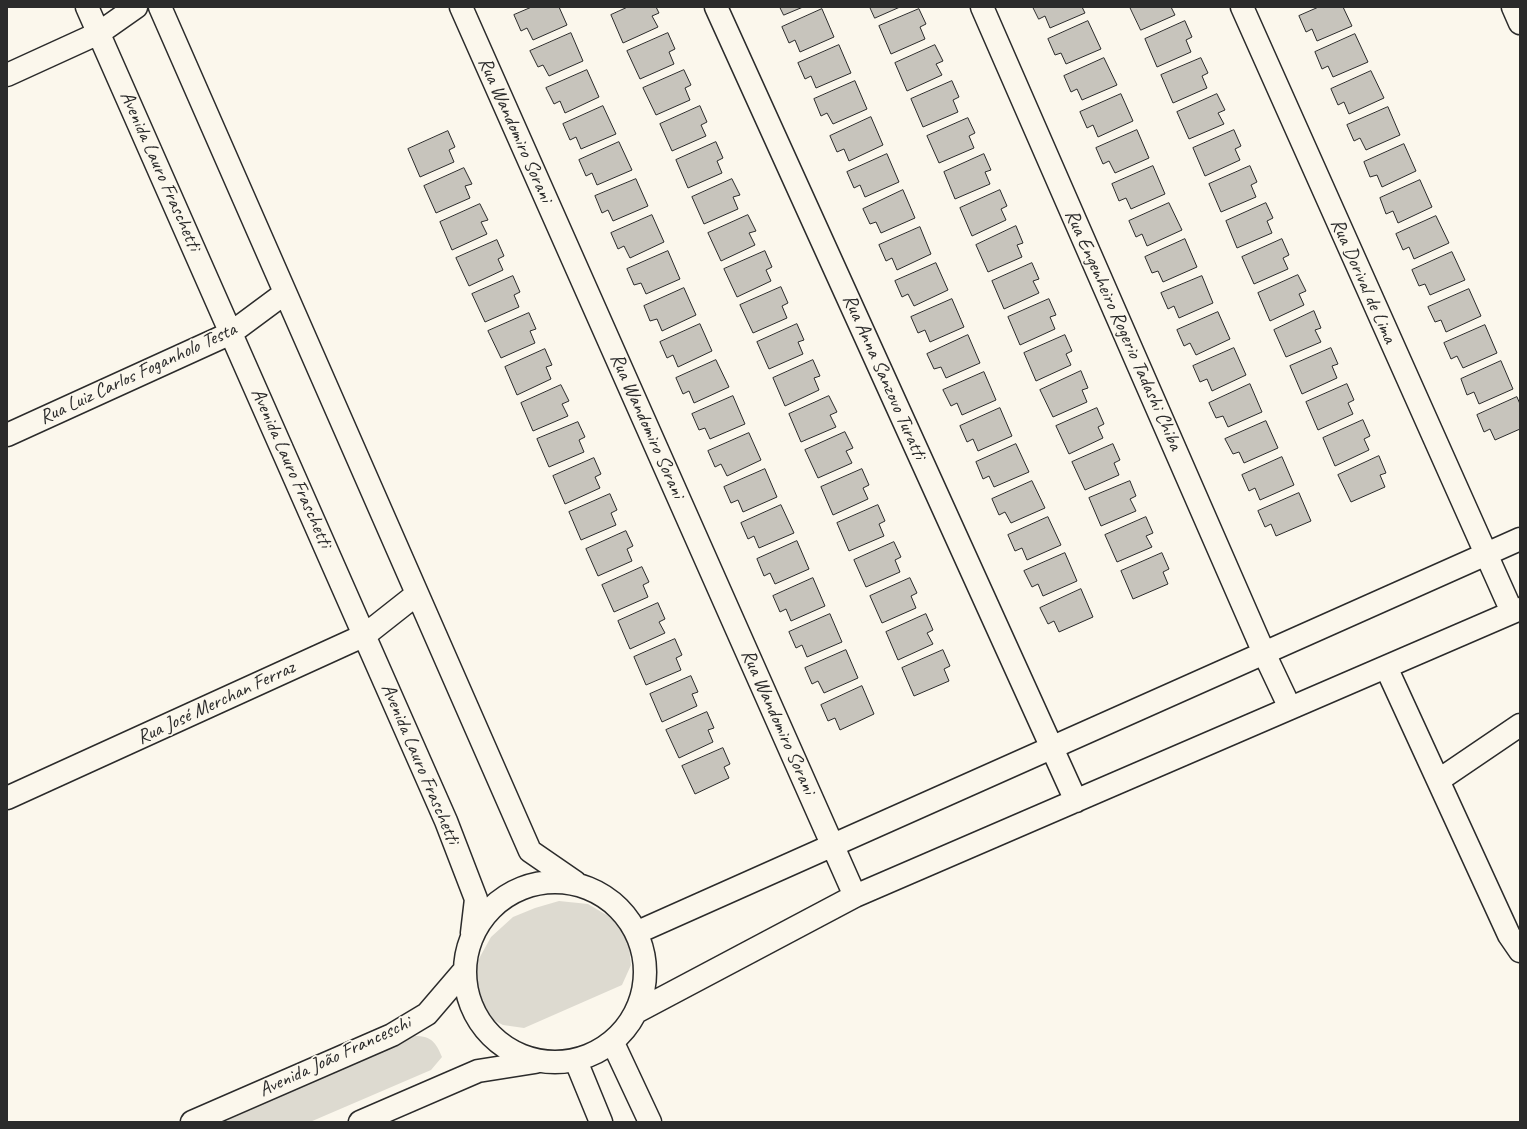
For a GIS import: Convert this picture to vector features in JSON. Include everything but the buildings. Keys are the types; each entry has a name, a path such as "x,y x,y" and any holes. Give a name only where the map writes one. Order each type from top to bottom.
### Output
{"street":[{"name":"Avenida Lauro Fraschetti","path":"87,7 365,635 446,822 476,899 472,933 463,972"},
{"path":"7,75 99,33 136,7"},
{"path":"160,7 530,851 575,882 612,900 638,932 647,971 638,1011"},
{"name":"Rua Wandomiro Sorani","path":"461,7 855,896"},
{"name":"Rua Anna Sanzovo Turatti","path":"716,7 1076,801"},
{"name":"Rua Engenheiro Rogerio Tadashi Chiba","path":"982,7 1264,653 1290,708"},
{"name":"Rua Dorival de Lima","path":"1242,7 1485,554 1516,611"},
{"path":"1513,7 1520,23"},
{"name":"Rua Luiz Carlos Foganholo Testa","path":"7,435 231,333 285,293"},
{"path":"638,932 1520,539"},
{"name":"Rua José Merchan Ferraz","path":"7,798 365,635 417,594"},
{"path":"360,1122 478,1071 535,1062 576,1061 613,1043 638,1011 855,896 1516,611"},
{"path":"1386,667 1509,935 1520,951"},
{"path":"1438,780 1520,725"},
{"path":"472,933 498,901 534,883 575,882"},
{"path":"463,972 472,1012 498,1044 535,1062"},
{"name":"Avenida João Franceschi","path":"192,1122 392,1035 426,1014 463,972"},
{"path":"613,1043 650,1122"},
{"path":"576,1061 601,1122"}],"shaded area":[{"path":"559,901 588,904 615,920 628,938 631,965 622,985 524,1028 503,1025 480,1013 472,992 476,964 491,937 513,917 535,908"},
{"path":"415,1036 426,1037 433,1041 440,1052 442,1057 431,1070 310,1122 215,1122"}]}
